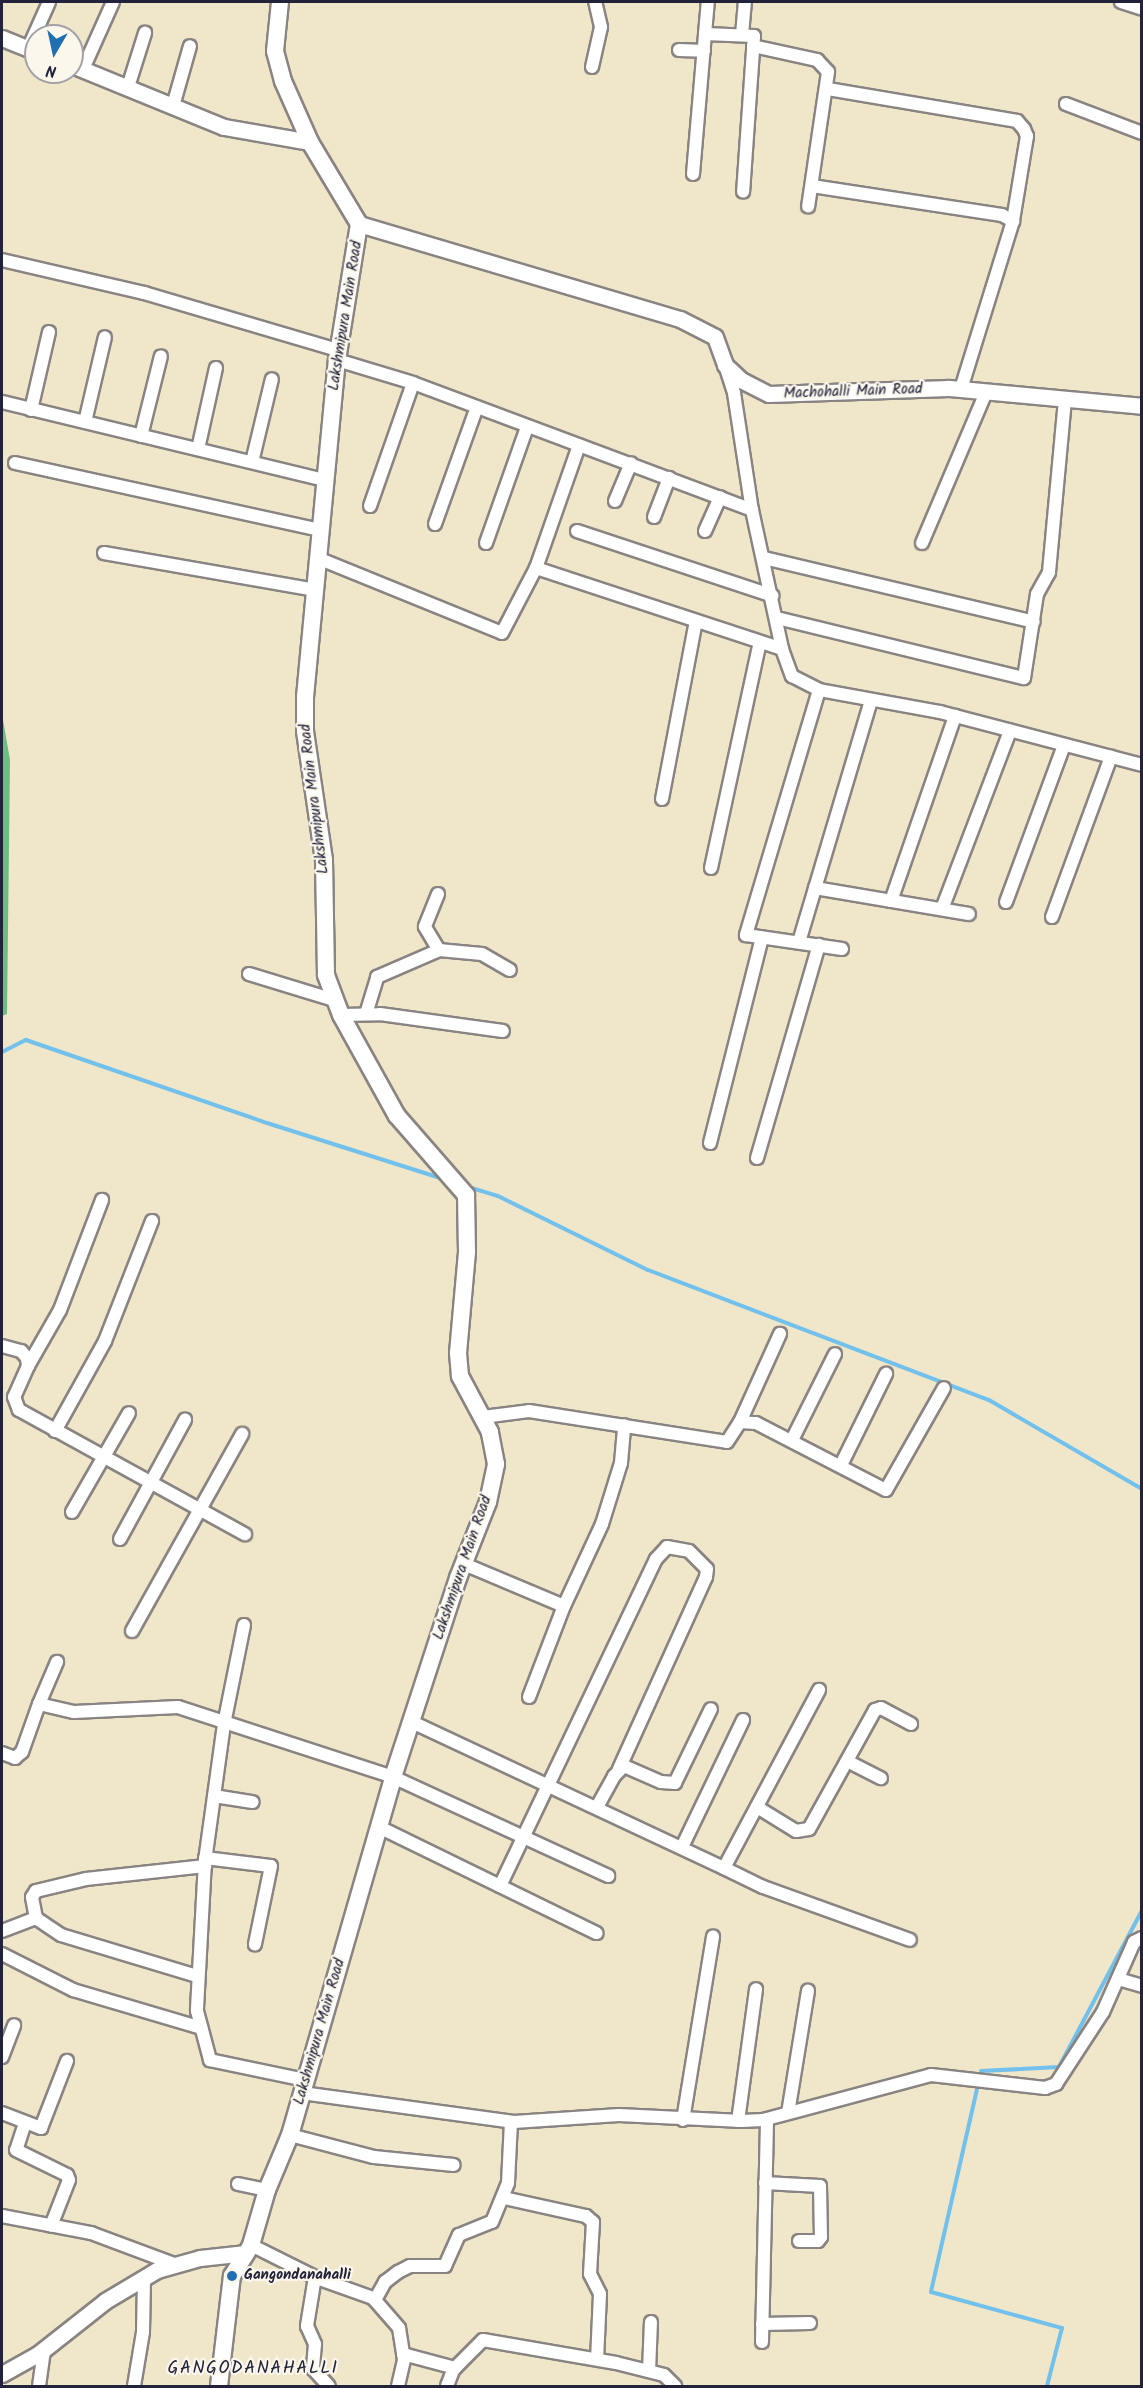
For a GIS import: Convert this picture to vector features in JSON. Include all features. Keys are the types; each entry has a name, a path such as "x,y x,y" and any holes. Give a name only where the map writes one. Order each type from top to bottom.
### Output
{"main road":[{"name":"Lakshmipura Main Road","path":"219,2386 232,2276 248,2249 267,2190 290,2135 393,1777 464,1564 488,1502 496,1464 495,1447 483,1417 460,1376 458,1353 467,1252 466,1195 451,1175 397,1116 338,1007 324,960 324,860 305,731 325,480 338,355 359,224 310,142 294,108 275,51 280,2"}],"street":[{"path":"41,24 49,2"},
{"path":"84,54 113,2"},
{"path":"592,67 601,27 595,2"},
{"path":"693,174 708,2"},
{"path":"742,35 745,2"},
{"path":"1121,2 1142,9"},
{"path":"128,87 145,33"},
{"path":"705,34 754,36 743,192"},
{"path":"2,38 24,47"},
{"path":"172,106 190,46"},
{"path":"753,46 817,60 828,72 828,89 808,207"},
{"path":"679,50 704,51"},
{"path":"84,70 224,127 310,142"},
{"path":"828,89 1017,121 1027,136 1013,220 961,389"},
{"path":"1066,104 1142,133"},
{"path":"812,186 1002,214 1013,220"},
{"path":"359,224 680,319 715,337 734,393 752,510 773,596 782,649 792,676 819,690 956,716 1142,765"},
{"path":"2,260 144,293 338,355 752,510"},
{"path":"31,410 49,332"},
{"path":"85,422 105,337"},
{"path":"141,436 161,356"},
{"name":"Machohalli Main Road","path":"725,365 741,380 769,394 961,389 1142,406"},
{"path":"198,449 216,368"},
{"path":"252,462 272,379"},
{"path":"370,506 413,383"},
{"path":"922,543 986,392"},
{"path":"777,618 1024,678 1037,594 1049,572 1065,400"},
{"path":"2,402 325,480"},
{"path":"435,524 477,407"},
{"path":"486,543 527,427"},
{"path":"320,559 502,633 536,568 579,445"},
{"path":"15,463 321,530"},
{"path":"615,501 631,463"},
{"path":"654,517 669,478"},
{"path":"705,531 720,497"},
{"path":"577,531 773,596"},
{"path":"104,553 316,590"},
{"path":"764,558 1034,622"},
{"path":"536,568 782,649"},
{"path":"662,799 696,621"},
{"path":"711,868 760,642"},
{"path":"819,690 746,935 842,949"},
{"path":"799,942 870,700"},
{"path":"891,901 956,716"},
{"path":"942,909 1010,731"},
{"path":"1006,902 1064,745"},
{"path":"1052,917 1111,757"},
{"path":"815,888 969,914"},
{"path":"438,894 425,927 438,950"},
{"path":"710,1143 762,937"},
{"path":"757,1158 819,945"},
{"path":"366,1014 377,976 438,950 482,954 510,970"},
{"path":"249,974 338,1007 366,1014 503,1031"},
{"path":"102,1200 60,1310 28,1366 14,1402 25,1415 244,1534"},
{"path":"55,1431 105,1341 152,1221"},
{"path":"483,1417 529,1411 727,1442 740,1422 780,1334"},
{"path":"2,1346 21,1352 28,1366"},
{"path":"792,1440 836,1354"},
{"path":"841,1465 886,1374"},
{"path":"740,1422 756,1423 886,1490 944,1388"},
{"path":"72,1512 129,1413"},
{"path":"120,1539 185,1420"},
{"path":"529,1697 564,1606 602,1524 621,1462 624,1425"},
{"path":"132,1631 242,1434"},
{"path":"501,1886 656,1559 666,1547 689,1551 707,1569 706,1577 619,1769 597,1807"},
{"path":"464,1564 564,1606"},
{"path":"244,1625 224,1724 205,1862 197,1976 197,2011 207,2053 216,2064 304,2086 511,2122 619,2115 683,2120 767,2119 931,2075 1045,2088 1056,2084 1103,2012 1134,1942 1142,1938"},
{"path":"2,1753 15,1758 22,1752 57,1662"},
{"path":"724,1868 819,1690"},
{"path":"39,1704 74,1712 178,1707 200,1712 224,1724 393,1777 609,1876"},
{"path":"757,1807 795,1831 808,1829 877,1708 911,1724"},
{"path":"619,1769 634,1767 661,1782 675,1783 711,1710"},
{"path":"682,1847 743,1720"},
{"path":"412,1722 548,1783 763,1887 910,1940"},
{"path":"847,1761 881,1778"},
{"path":"214,1796 253,1802"},
{"path":"379,1827 596,1933"},
{"path":"197,1976 61,1935 36,1918 32,1897 36,1891 120,1874 205,1862 271,1866 255,1944"},
{"path":"2,1931 36,1918"},
{"path":"683,2120 713,1936"},
{"path":"2,1954 73,1989 201,2028"},
{"path":"1118,1979 1142,1986"},
{"path":"738,2121 756,1989"},
{"path":"788,2113 808,1991"},
{"path":"2,2057 14,2025"},
{"path":"2,2113 25,2123 42,2126 66,2061"},
{"path":"762,2342 767,2119"},
{"path":"375,2300 385,2282 410,2266 445,2266 459,2235 492,2222 504,2198 511,2122"},
{"path":"25,2123 16,2150 67,2175 69,2180 51,2226"},
{"path":"290,2135 374,2157 454,2165"},
{"path":"765,2183 820,2186 821,2237 818,2241 799,2241"},
{"path":"238,2184 267,2190"},
{"path":"504,2198 586,2216 593,2222 590,2274 600,2294 597,2359"},
{"path":"2,2216 132,2246 174,2264"},
{"path":"2,2374 44,2350 105,2301 144,2278 174,2264 248,2249 375,2300 399,2328 403,2354 398,2386"},
{"path":"315,2277 307,2326 315,2344 314,2368 330,2386"},
{"path":"134,2386 143,2332 144,2278"},
{"path":"649,2371 651,2322"},
{"path":"762,2324 810,2323"},
{"path":"447,2386 455,2368 483,2340 597,2359 649,2371 664,2375 675,2386"},
{"path":"39,2386 44,2350"},
{"path":"403,2354 455,2368"}],"green space":[{"path":"2,714 10,760 7,1014 2,1016"}],"waterway":[{"path":"2,1052 26,1040 267,1123 444,1179"},
{"path":"465,1186 498,1196 648,1270 989,1400 1142,1489"},
{"path":"981,2071 1059,2067 1142,1910"},
{"path":"977,2089 931,2292 1062,2328 1047,2386"}],"place":[{"name":"Gangondanahalli","path":"232,2276"}],"district":[{"name":"GANGODANAHALLI","path":"253,2369"}]}
